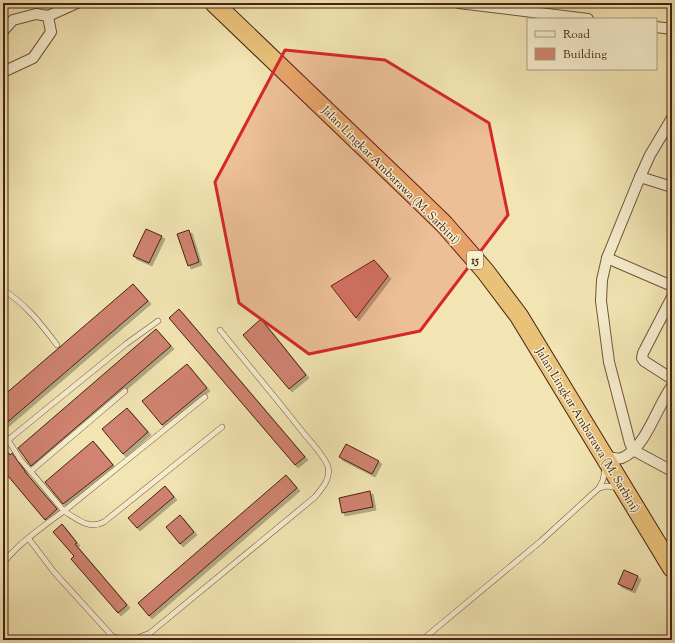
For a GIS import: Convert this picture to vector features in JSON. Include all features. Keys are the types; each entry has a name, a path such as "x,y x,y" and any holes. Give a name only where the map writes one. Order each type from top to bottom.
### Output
{"highway":[{"name":"Jalan Lingkar Ambarawa (M. Sarbini)","path":"214,3 444,224 485,271 519,316 610,457 623,487 672,568"}],"street":[{"path":"3,31 13,20 36,14 48,16 78,3"},
{"path":"459,3 580,18"},
{"path":"3,72 34,58 51,32 48,16"},
{"path":"657,27 672,29"},
{"path":"672,118 650,155 607,258 602,280 601,301 609,362 630,443 633,450 672,471"},
{"path":"640,177 672,187"},
{"path":"607,258 672,286"},
{"path":"672,296 643,353 642,358 644,361 672,380"},
{"path":"610,457 633,450 646,433 672,386"}],"lane":[{"path":"3,290 11,295 40,323 57,345"},
{"path":"8,440 126,344 158,322"},
{"path":"29,539 54,572 113,637 132,640 150,633 315,496 326,482 329,475 328,466 276,398 220,330"},
{"path":"31,471 125,391"},
{"path":"3,564 29,539 205,397"},
{"path":"3,432 20,459 64,511 89,525 98,525 104,522 222,427"},
{"path":"422,640 541,540 599,488 606,472 610,457"},
{"path":"599,488 607,486 623,487"}],"highlighted area":[{"path":"285,50 385,60 489,123 508,215 420,331 309,354 239,303 215,182"}],"building":[{"path":"146,229 162,236 149,263 133,256"},
{"path":"189,230 199,262 188,266 177,234"},
{"path":"374,260 388,276 356,318 331,286"},
{"path":"133,284 148,301 3,426 3,396"},
{"path":"179,309 305,457 295,465 169,318"},
{"path":"261,319 306,375 289,389 243,335"},
{"path":"156,329 171,346 31,466 18,448"},
{"path":"187,364 207,388 162,425 142,401"},
{"path":"127,408 148,432 123,454 102,429"},
{"path":"93,441 113,465 63,504 45,482"},
{"path":"346,444 379,461 372,474 339,457"},
{"path":"3,447 10,455 12,453 25,472 57,509 45,520 3,470"},
{"path":"286,475 297,488 149,616 138,603"},
{"path":"165,486 174,497 137,528 128,518"},
{"path":"370,491 373,507 342,513 339,498"},
{"path":"180,515 194,532 180,544 166,527"},
{"path":"62,524 77,543 75,544 127,605 118,613 71,559 74,556 53,532"},
{"path":"624,570 638,576 632,590 618,584"}]}
